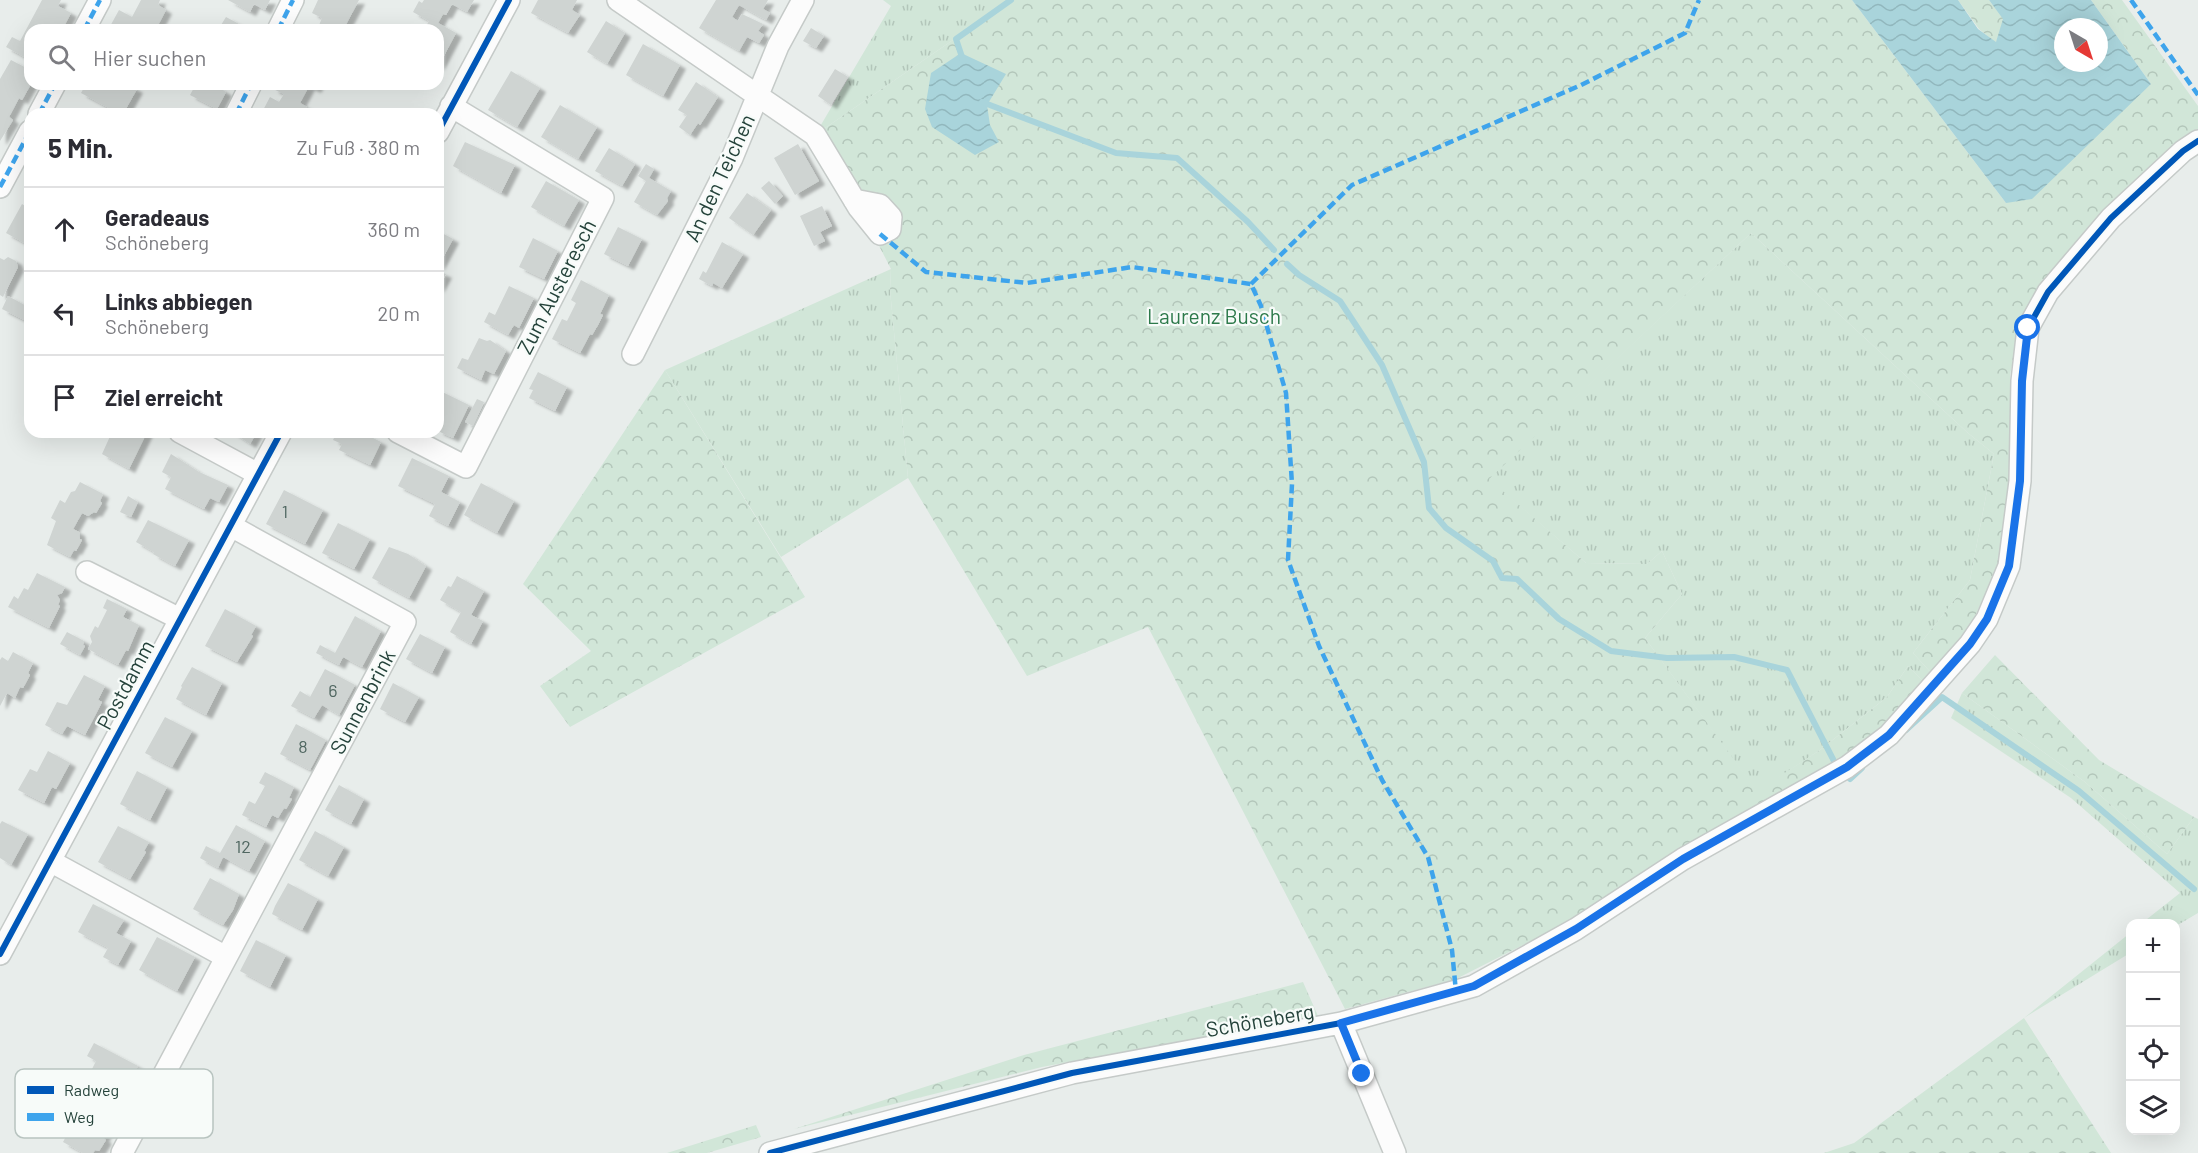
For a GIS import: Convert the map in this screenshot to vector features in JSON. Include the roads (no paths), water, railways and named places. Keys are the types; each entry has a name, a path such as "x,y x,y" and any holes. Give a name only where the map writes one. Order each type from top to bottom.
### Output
{"street":[{"path":"87,24 100,0"},
{"path":"281,24 293,0"},
{"path":"444,120 509,0"},
{"path":"618,0 815,135 854,200"},
{"name":"An den Teichen","path":"633,354 732,158 778,45 803,0"},
{"path":"42,108 52,90"},
{"path":"239,108 248,90"},
{"name":"Zum Austeresch","path":"410,438 466,467 603,198 451,106"},
{"name":"Schöneberg","path":"770,1153 1072,1073 1341,1023 1474,986 1576,929 1683,859 1847,767 1889,735 1976,636 1987,619 2009,566 2020,481 2022,381 2028,328 2048,292 2110,218 2183,151 2198,141"},
{"path":"0,187 24,142"},
{"path":"191,438 258,474"},
{"name":"Postdamm","path":"0,954 278,438"},
{"name":"Sunnenbrink","path":"167,1069 405,622 231,526"},
{"path":"87,572 180,619"},
{"path":"50,861 226,957"},
{"name":"Schöneberg","path":"1341,1023 1395,1153"},
{"name":"Sunnenbrink","path":"122,1153 130,1138"}],"water":[{"path":"1852,0 1958,0 1978,29 1996,42 2003,19 1989,0 2091,0 2104,18 2054,18 2054,72 2108,72 2108,24 2151,84 2032,199 2006,203"},
{"path":"961,53 1006,74 987,105 990,125 999,142 975,155 932,127 925,109 931,73"}],"waterway":[{"path":"963,60 956,39 1011,0"},
{"path":"982,102 1116,153 1177,158 1248,222 1274,250"},
{"path":"1287,264 1299,275 1340,301 1382,365 1424,462 1429,508 1446,528 1493,561 1502,578 1517,579 1559,619 1611,651 1667,658 1734,657 1787,670 1836,765"},
{"path":"1906,730 1942,697 2079,791 2194,889"},
{"path":"1850,779 1862,768"}],"park label":[{"name":"Laurenz Busch","path":"1214,317"}]}
